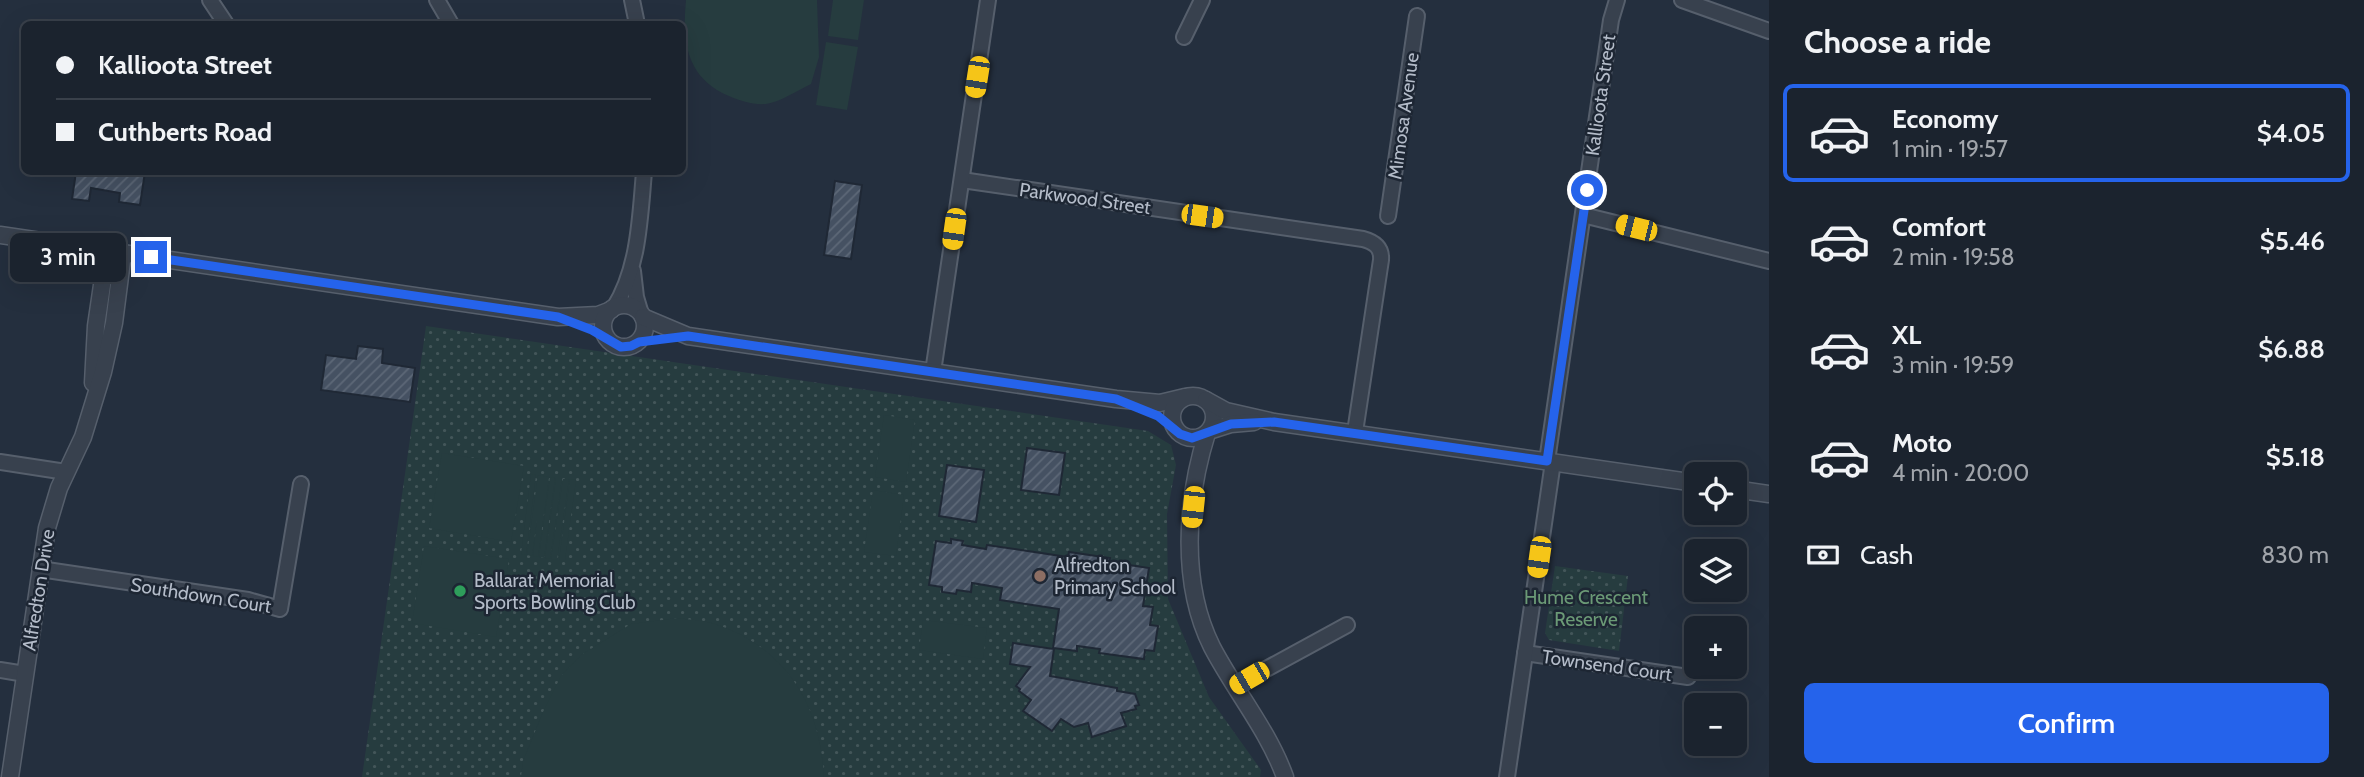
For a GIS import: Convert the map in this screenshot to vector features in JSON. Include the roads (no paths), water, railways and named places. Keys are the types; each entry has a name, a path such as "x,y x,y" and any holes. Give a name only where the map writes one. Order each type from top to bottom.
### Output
{"street":[{"path":"210,0 224,21"},
{"path":"437,0 449,21"},
{"path":"632,0 636,21"},
{"path":"933,372 988,0"},
{"path":"1184,37 1202,0"},
{"name":"Kallioota Street","path":"1507,777 1611,19 1611,0"},
{"name":"Kallioota Street","path":"1611,19 1617,0"},
{"path":"1682,0 1769,31"},
{"name":"Mimosa Avenue","path":"1388,216 1418,16"},
{"path":"639,342 645,330 635,297 633,262 644,175"},
{"name":"Parkwood Street","path":"961,180 1363,239 1375,244 1381,252 1381,260 1356,432"},
{"path":"1583,215 1769,261"},
{"path":"0,235 558,317 598,315 627,306 688,336"},
{"name":"Alfredton Drive","path":"10,777 49,519 66,472 81,443 110,341 115,252"},
{"path":"607,338 604,323 624,289 633,262"},
{"path":"558,317 607,338 621,347 688,336 1116,399 1160,403 1194,396 1234,413 1274,422 1684,481"},
{"path":"1185,397 1173,410 1172,419 1187,447 1196,484"},
{"path":"1116,399 1153,414 1192,438 1231,424 1274,422"},
{"path":"1206,400 1214,415 1196,484 1189,556 1193,589 1208,638 1278,758 1285,777"},
{"path":"0,462 66,472"},
{"name":"Southdown Court","path":"40,569 248,600 280,609 301,484"},
{"path":"1747,491 1769,494"},
{"path":"1236,686 1346,625"},
{"name":"Townsend Court","path":"1525,653 1684,676"},
{"path":"0,670 25,674"}],"place":[{"name":"Alfredton Primary School","path":"1040,576"},
{"name":"Ballarat Memorial Sports Bowling Club","path":"460,591"}],"park label":[{"name":"Hume Crescent Reserve","path":"1586,608"}]}
